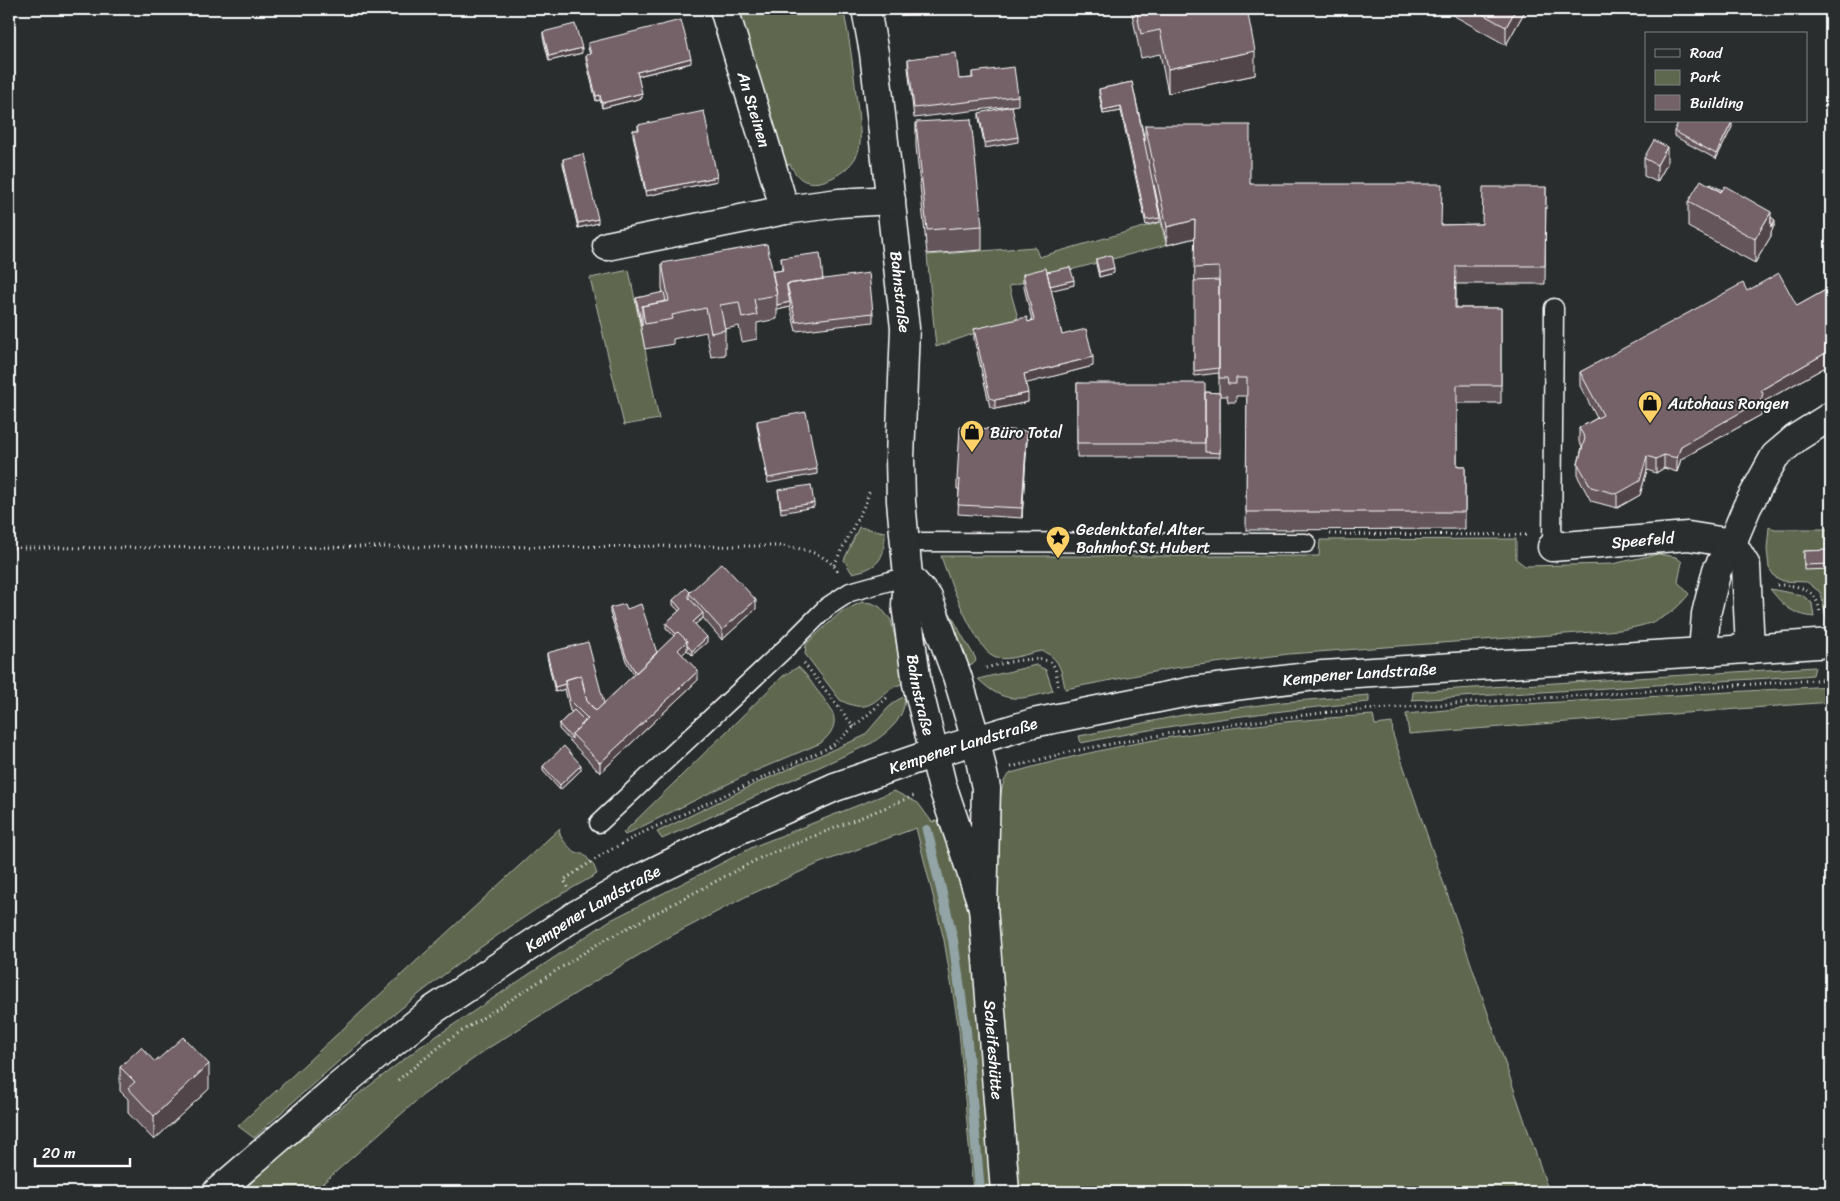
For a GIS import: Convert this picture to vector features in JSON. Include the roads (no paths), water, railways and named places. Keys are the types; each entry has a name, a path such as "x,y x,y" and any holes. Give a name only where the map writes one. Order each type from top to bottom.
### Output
{"street":[{"name":"An Steinen","path":"724,9 785,210"},
{"name":"Bahnstraße","path":"866,9 874,53 905,328 900,458 901,500 908,576 906,605 917,684 934,753"},
{"path":"607,246 785,210 839,203 891,200"},
{"path":"1703,652 1706,614 1716,570 1732,543 1746,507 1775,456 1796,438 1831,416"},
{"name":"Speefeld","path":"1552,547 1688,536 1732,543"},
{"path":"1732,543 1746,566 1750,649"},
{"name":"Bahnstraße","path":"908,576 928,598 957,676 976,740"},
{"name":"Kempener Landstraße","path":"217,1192 338,1087 433,1010 582,911 635,881 747,826 835,786 976,740 1058,717 1193,691 1333,675 1831,643"},
{"name":"Scheifeshütte","path":"976,740 986,788 983,907 1005,1192"},
{"name":"Scheifeshütte","path":"934,753 942,786 983,907"}],"lane":[{"path":"1552,547 1554,308"},
{"path":"904,542 1306,543"},
{"path":"599,823 827,607 850,592 908,576"}],"waterway":[{"path":"927,830 953,940 966,1031 980,1192"}],"place":[{"name":"Autohaus Rongen","path":"1650,424"},
{"name":"Büro Total","path":"972,453"},
{"name":"Gedenktafel Alter Bahnhof St Hubert","path":"1058,559"}]}
